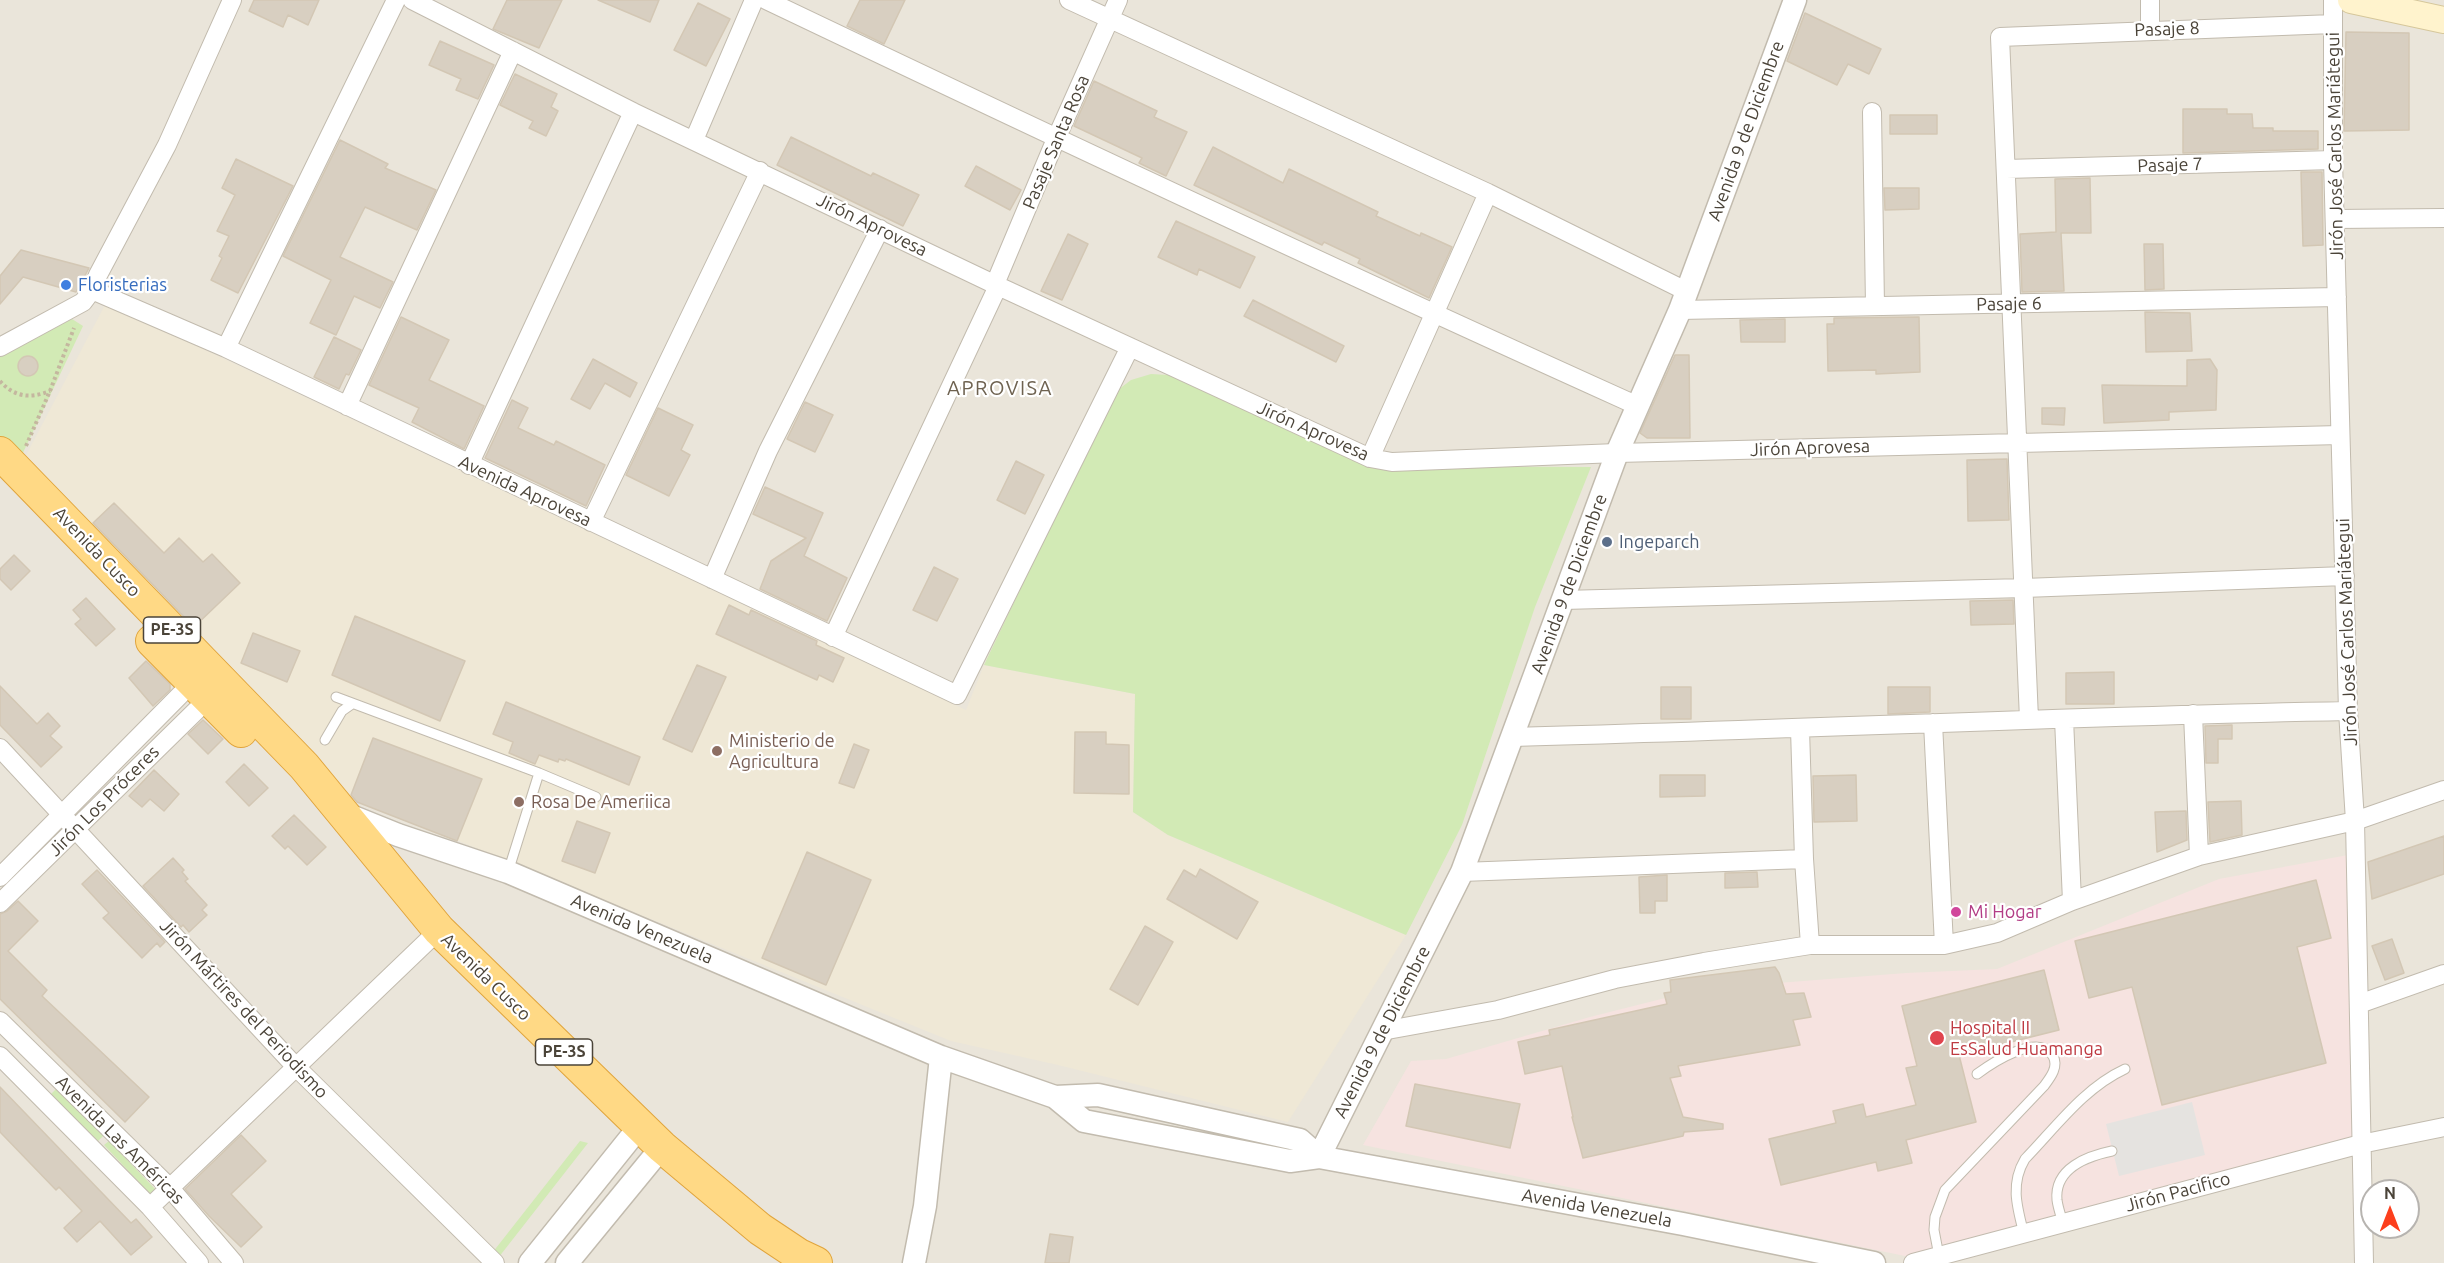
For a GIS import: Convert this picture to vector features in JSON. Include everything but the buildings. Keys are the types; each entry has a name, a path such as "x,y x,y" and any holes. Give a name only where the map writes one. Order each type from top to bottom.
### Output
{"highway":[{"name":"Avenida Cusco","path":"11,454 304,766 439,930 651,1137 760,1229 799,1255 816,1263"},
{"name":"Avenida Cusco","path":"0,484 200,691 303,791 339,811"}],"main road":[{"path":"2351,0 2444,20"}],"street":[{"path":"0,347 88,296 167,145 232,0"},
{"path":"226,348 396,0"},
{"name":"Jirón Aprovesa","path":"412,0 633,112 997,285 1370,458 1392,462 1617,453 2340,435"},
{"path":"694,140 754,0"},
{"path":"766,0 1056,139 1435,315 1638,406"},
{"path":"1069,0 1488,193 1683,301"},
{"name":"Pasaje Santa Rosa","path":"833,637 997,285 1056,139 1118,0"},
{"name":"Avenida 9 de Diciembre","path":"1319,1156 1462,872 1514,737 1617,453 1683,301 1795,0"},
{"path":"2150,0 2150,30"},
{"name":"Jirón José Carlos Mariátegui","path":"2333,0 2333,160 2348,711 2355,821 2364,1263"},
{"name":"Pasaje 8","path":"2006,169 2001,37 2333,24"},
{"path":"347,406 513,51"},
{"path":"469,465 633,112"},
{"path":"1872,112 1875,306"},
{"name":"Pasaje 7","path":"2006,169 2333,160"},
{"path":"2006,169 2029,719"},
{"path":"591,522 760,171"},
{"path":"1370,458 1488,193"},
{"path":"2335,219 2444,218"},
{"path":"712,579 768,451 880,229"},
{"name":"Avenida Aprovesa","path":"88,296 226,348 957,695 1130,347"},
{"name":"Pasaje 6","path":"1683,301 1875,306 2337,297"},
{"path":"1563,600 2024,588 2345,576"},
{"name":"Jirón Los Próceres","path":"0,877 62,815 200,691"},
{"name":"Jirón Los Próceres","path":"0,903 76,829 200,691"},
{"path":"1514,737 1800,729 2029,719 2348,711"},
{"path":"2193,714 2199,856"},
{"path":"2064,719 2073,902"},
{"path":"1933,723 1944,945"},
{"path":"1800,729 1804,859 1810,945"},
{"name":"Jirón Mártires del Periodismo","path":"0,748 296,1066 495,1263"},
{"path":"1382,1031 1498,1010 1615,979 1810,945 1944,945 1997,933 2073,902 2199,856 2355,821 2444,790"},
{"name":"Avenida Venezuela","path":"339,811 398,835 508,872 941,1057 1056,1097 1084,1121 1290,1161 1319,1156 1672,1222 1874,1263"},
{"path":"1462,872 1804,859"},
{"path":"150,1207 439,930"},
{"path":"2359,1004 2444,974"},
{"name":"Avenida Las Américas","path":"0,1021 170,1188 234,1263"},
{"name":"Avenida Las Américas","path":"0,1056 150,1207 199,1263"},
{"path":"914,1263 925,1206 941,1057"},
{"name":"Jirón Pacifico","path":"1913,1263 2361,1144 2444,1126"},
{"path":"530,1263 651,1137"},
{"path":"567,1263 651,1137"}],"lane":[{"path":"336,697 539,773 596,797"},
{"path":"325,741 338,718 352,704"},
{"path":"508,872 539,773"},
{"path":"1939,1256 1934,1230 1935,1217 1945,1190 2044,1086 2053,1074 2055,1064 2051,1054 2031,1047 2007,1055 1977,1074"},
{"path":"2024,1234 2015,1186 2020,1168 2094,1087 2125,1069"},
{"path":"2063,1223 2057,1199 2064,1175 2079,1161 2089,1156 2112,1151"}],"path":[{"path":"11,454 50,391 88,296"},
{"path":"0,381 11,392 24,397 38,396 50,391"}],"shaded area":[{"path":"0,0 2444,0 2444,1263 0,1263"},
{"name":"Ministerio de Agricultura","path":"106,303 966,710 984,665 1135,694 1133,812 1168,835 1406,935 1288,1122 951,1041 338,792 23,461"},
{"name":"Hospital II EsSalud Huamanga","path":"2348,855 2359,1138 1910,1257 1363,1145 1411,1061 1446,1059 1590,1017 1701,989 1906,973 1997,969 2219,879"},
{"path":"2192,1102 2205,1155 2119,1176 2106,1124"}],"green space":[{"path":"72,319 83,326 20,459 0,439 0,357"},
{"path":"1151,374 1168,375 1367,466 1591,467 1535,607 1462,825 1406,935 1168,835 1133,812 1135,694 984,665 1114,393 1131,380"},
{"path":"57,1088 104,1135 98,1141 51,1094"},
{"path":"109,1141 157,1191 152,1196 104,1145"},
{"path":"580,1141 588,1143 495,1262 489,1257"}],"place":[{"name":"Floristerias","path":"66,285"},
{"name":"Ingeparch","path":"1607,542"},
{"name":"Ministerio de Agricultura","path":"717,751"},
{"name":"Rosa De Ameriica","path":"519,802"},
{"name":"Mi Hogar","path":"1956,912"},
{"name":"Hospital II EsSalud Huamanga","path":"1937,1038"}],"district":[{"name":"APROVISA","path":"1000,388"}]}
